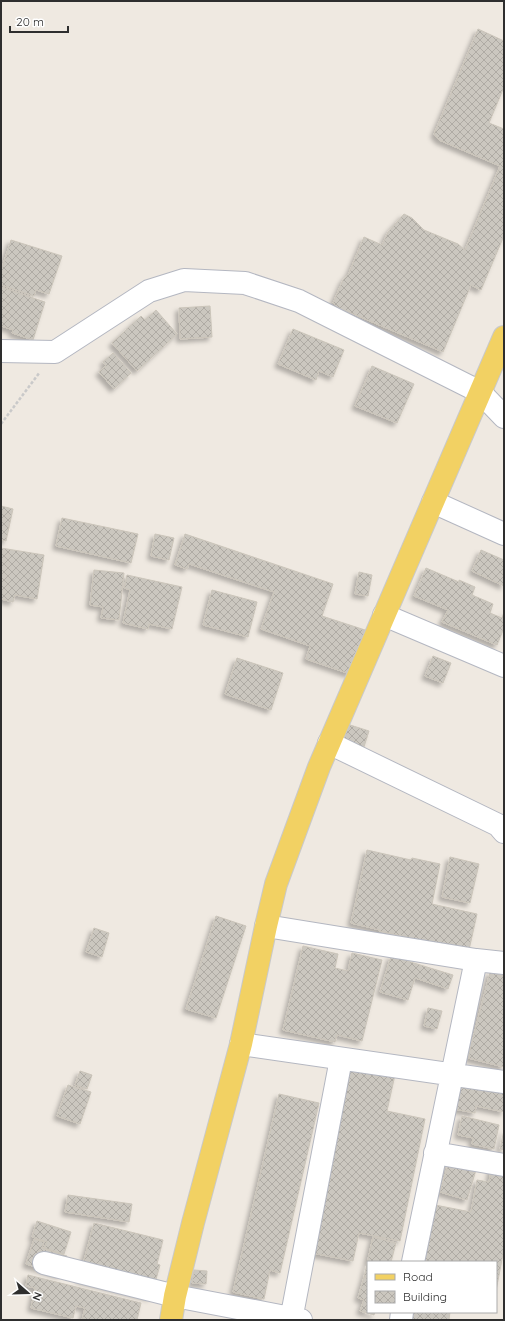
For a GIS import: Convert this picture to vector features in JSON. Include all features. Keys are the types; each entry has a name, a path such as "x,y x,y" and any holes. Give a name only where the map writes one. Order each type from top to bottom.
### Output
{"main road":[{"path":"171,1320 241,1044 276,884 319,767 504,337"}],"street":[{"path":"1,351 54,352 149,291 184,280 245,283 299,302 480,392 504,417"},
{"path":"433,502 504,534"},
{"path":"384,615 504,666"},
{"path":"329,744 498,824 504,832"},
{"path":"266,926 476,960 504,963"},
{"path":"412,1261 476,960"},
{"path":"241,1044 504,1082"},
{"path":"44,1263 176,1296 294,1319 341,1059"},
{"path":"435,1153 504,1165"}],"path":[{"path":"1,424 54,352"}],"building":[{"path":"478,29 504,41 504,87 489,123 504,129 504,238 481,290 471,285 443,352 337,307 333,303 343,280 349,273 364,237 382,245 388,232 404,214 412,218 424,230 458,244 465,250 500,166 439,140 434,134"},
{"path":"11,240 62,256 49,294 36,290 34,296 1,285 1,271"},
{"path":"1,287 45,302 33,340 12,333 13,330 1,326"},
{"path":"210,306 212,337 180,339 179,308"},
{"path":"156,310 177,334 137,371 112,343 141,316 145,320"},
{"path":"293,329 344,350 333,377 319,371 316,380 278,364"},
{"path":"113,353 131,373 114,389 99,372 106,366 103,362"},
{"path":"372,366 414,384 397,423 355,406"},
{"path":"1,506 13,509 6,541 1,540"},
{"path":"62,518 138,534 131,563 56,546"},
{"path":"155,534 174,538 169,560 151,556"},
{"path":"185,534 333,584 322,616 365,630 350,674 306,659 310,646 261,629 274,592 189,564 187,569 175,565"},
{"path":"1,548 44,555 37,599 15,595 13,602 1,599"},
{"path":"481,550 504,560 504,586 472,571"},
{"path":"426,568 475,587 472,595 493,604 490,613 502,618 504,612 504,628 497,645 442,622 448,610 414,596"},
{"path":"94,570 124,573 119,620 101,618 103,607 90,605"},
{"path":"359,572 372,575 368,596 355,594"},
{"path":"127,575 182,587 172,629 149,624 148,629 123,623 130,590 124,588"},
{"path":"212,590 257,602 248,637 203,625"},
{"path":"433,656 451,663 443,683 425,676"},
{"path":"237,658 283,673 271,710 225,694"},
{"path":"347,724 369,731 363,750 341,743"},
{"path":"367,850 411,860 412,858 440,864 432,904 477,914 469,950 379,931 380,930 351,923"},
{"path":"450,857 479,864 470,903 442,897"},
{"path":"216,916 246,926 216,1018 186,1009"},
{"path":"94,928 109,933 102,957 86,952"},
{"path":"303,946 338,954 335,968 348,971 352,953 382,960 362,1041 337,1035 335,1042 283,1030"},
{"path":"391,956 453,975 448,989 415,978 408,1000 380,992"},
{"path":"490,972 504,976 504,1067 468,1058"},
{"path":"428,1008 442,1011 437,1029 424,1026"},
{"path":"351,1066 395,1075 387,1111 425,1119 400,1241 359,1233 353,1261 312,1253"},
{"path":"80,1071 92,1075 87,1089 75,1085"},
{"path":"455,1078 504,1082 504,1112 476,1106 475,1113 449,1108"},
{"path":"68,1085 91,1092 80,1124 57,1116"},
{"path":"279,1094 319,1103 280,1273 270,1270 264,1299 233,1292"},
{"path":"462,1116 499,1125 494,1149 472,1144 473,1138 458,1135"},
{"path":"504,1130 504,1150 500,1149"},
{"path":"449,1162 476,1170 467,1200 440,1192"},
{"path":"492,1166 504,1168 504,1249 497,1286 497,1261 419,1261 430,1204 471,1212 477,1180 489,1182"},
{"path":"68,1195 132,1204 129,1222 65,1212"},
{"path":"37,1221 71,1232 64,1254 44,1248 47,1242 32,1237"},
{"path":"94,1223 163,1240 157,1264 160,1265 151,1297 79,1279"},
{"path":"373,1237 396,1243 391,1261 368,1261"},
{"path":"34,1239 44,1242 42,1248 67,1256 61,1275 26,1264"},
{"path":"367,1264 367,1278 364,1277"},
{"path":"194,1270 207,1271 206,1284 192,1283"},
{"path":"28,1275 141,1303 137,1320 82,1320 85,1308 76,1306 73,1318 31,1308 35,1288 26,1286"},
{"path":"364,1277 367,1278 367,1313 360,1311 364,1300 358,1298"},
{"path":"407,1313 450,1313 449,1320 405,1320"}]}
